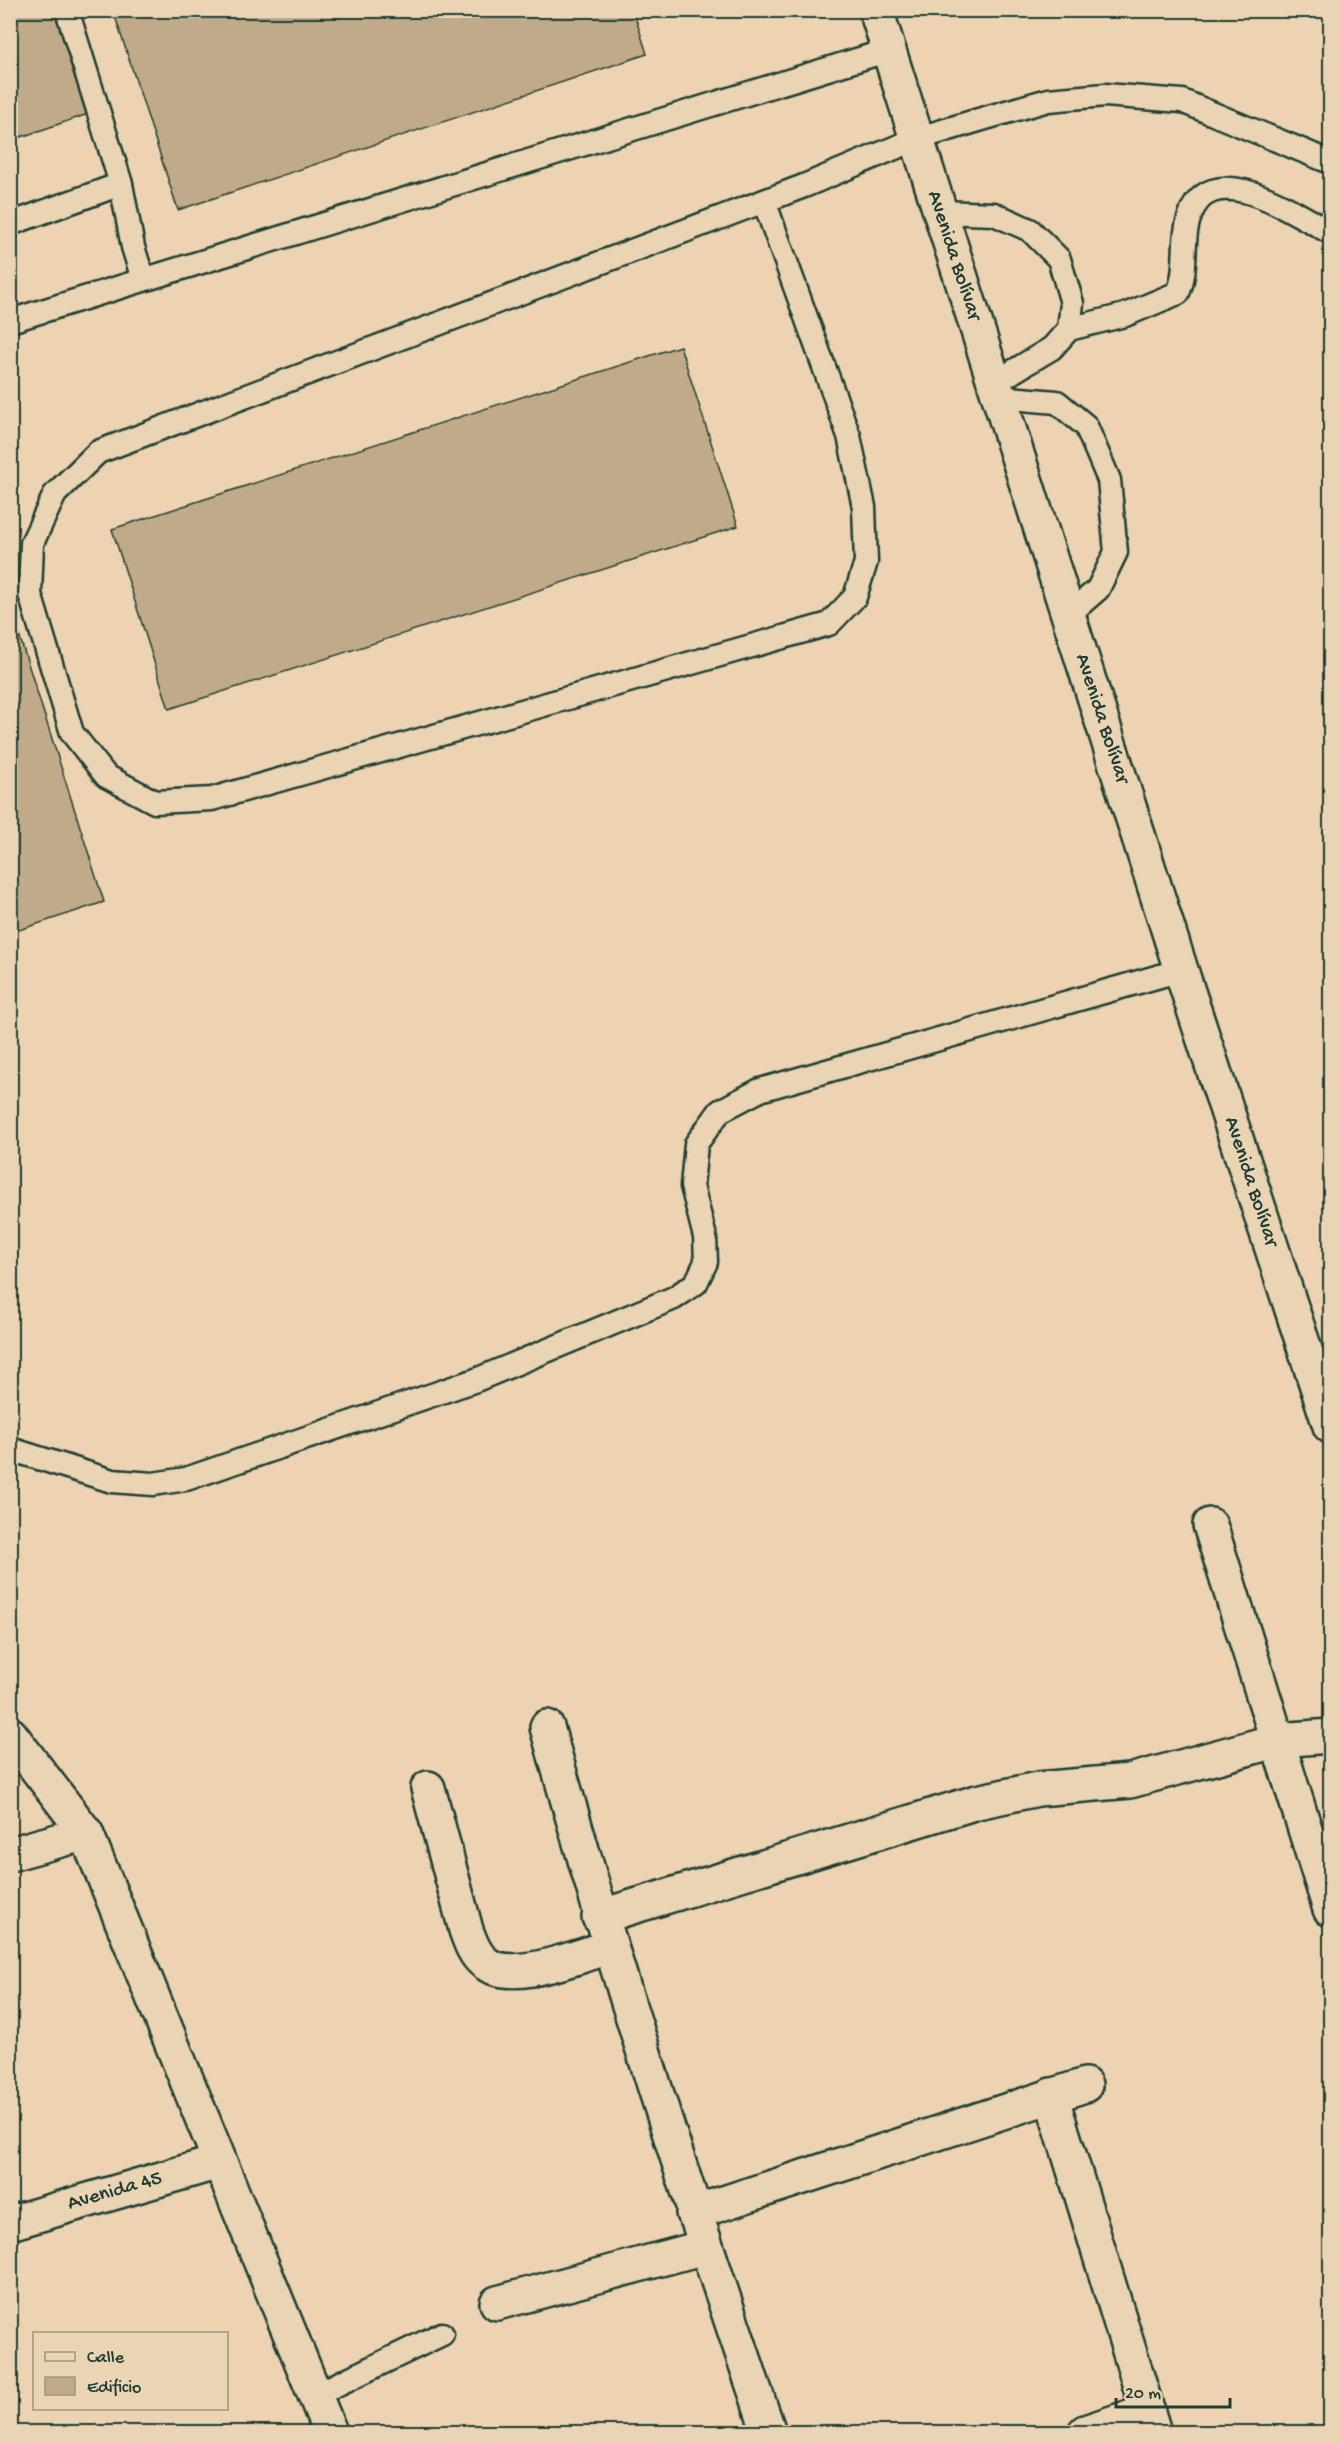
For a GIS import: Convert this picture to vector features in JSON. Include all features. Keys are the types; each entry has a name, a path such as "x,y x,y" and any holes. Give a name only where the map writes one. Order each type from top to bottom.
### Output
{"street":[{"name":"Avenida Bolívar","path":"876,10 1181,970 1330,1426"},
{"path":"1210,1525 1330,1909"},
{"path":"547,1727 604,1932 693,2213 770,2433"},
{"path":"10,1734 86,1833 330,2433"},
{"path":"428,1788 472,1947 484,1962 502,1972 521,1971 604,1932 977,1802 1038,1789 1130,1781 1279,1740 1330,1736"},
{"path":"10,1854 86,1833"},
{"path":"693,2213 1085,2085"},
{"path":"1051,2095 1116,2315 1151,2422 1085,2433"},
{"name":"Avenida 45","path":"10,2223 219,2162"},
{"path":"497,2303 705,2247"}],"lane":[{"path":"67,10 121,184 133,247 143,279"},
{"path":"10,321 890,50"},
{"path":"764,201 849,436 864,507 866,562 855,597 829,624 212,799 155,802 106,776 72,732 30,594 32,543 55,494 98,452 764,201 916,139 1048,100 1105,95 1182,101 1330,162"},
{"path":"10,224 121,184"},
{"path":"996,390 1052,348 1069,329 1125,315 1178,293 1185,278 1185,243 1191,213 1201,196 1220,188 1250,191 1330,232"},
{"path":"939,212 994,214 1030,230 1059,259 1072,303 1069,329"},
{"path":"996,390 1057,402 1086,426 1109,480 1116,552 1098,589 1068,615"},
{"path":"10,1449 112,1481 153,1484 186,1479 476,1380 674,1298 696,1283 706,1262 705,1237 692,1186 696,1144 720,1111 760,1090 1181,970"},
{"path":"315,2395 442,2334"}],"building":[{"path":"10,10 61,10 94,112 21,137 10,104"},
{"path":"113,10 633,10 647,54 178,210"},
{"path":"680,346 738,526 169,709 112,529"},
{"path":"10,607 104,902 10,933"}]}
